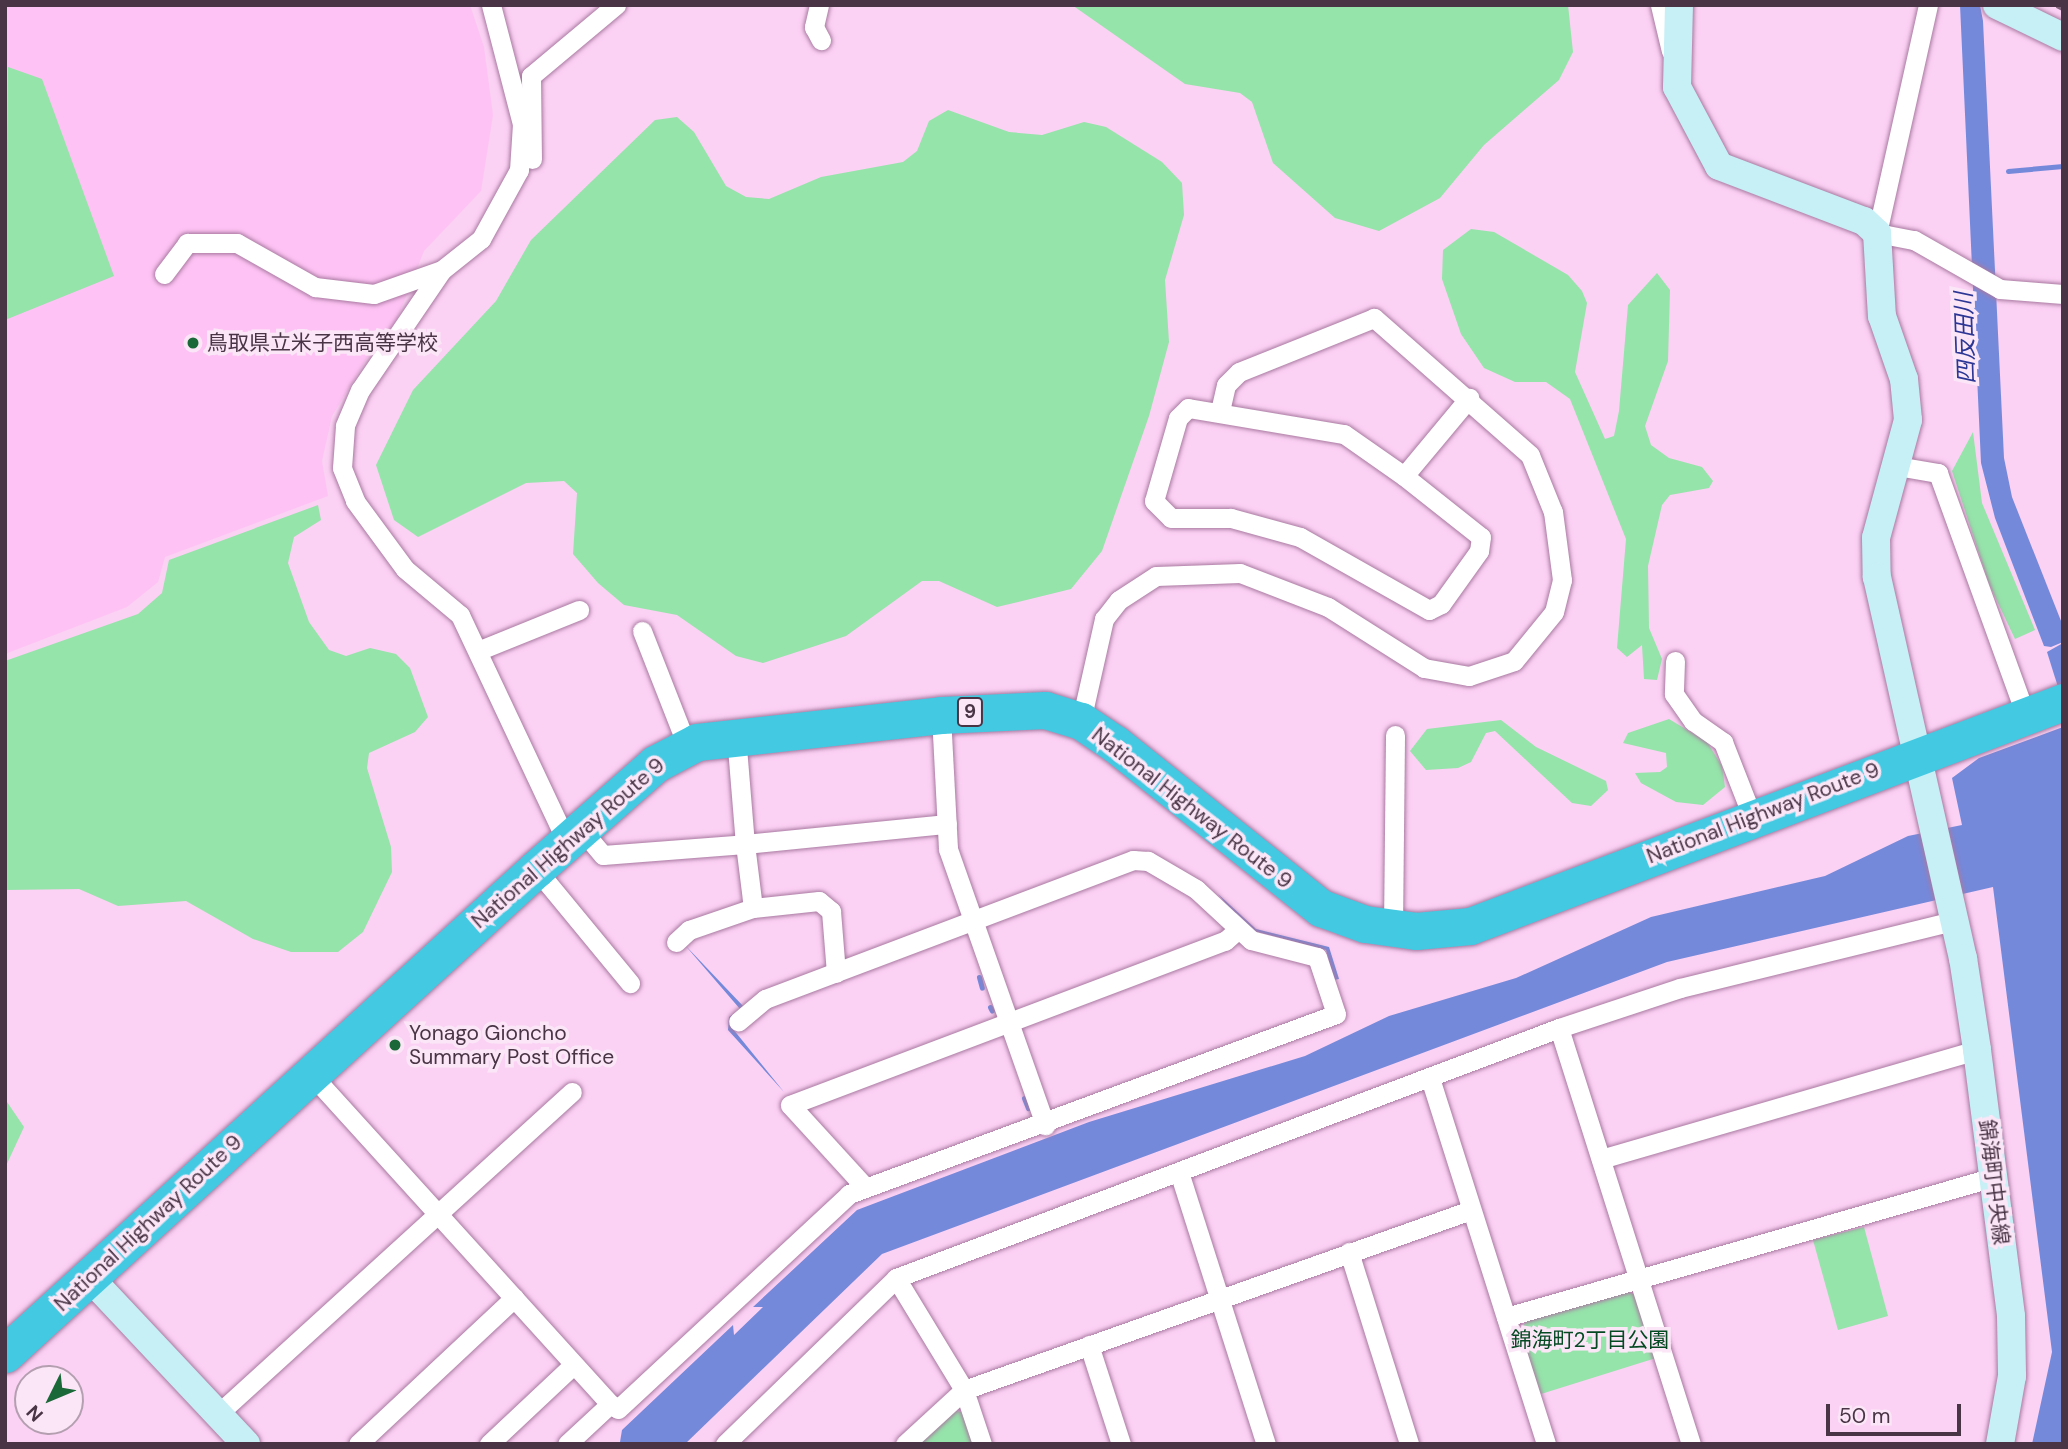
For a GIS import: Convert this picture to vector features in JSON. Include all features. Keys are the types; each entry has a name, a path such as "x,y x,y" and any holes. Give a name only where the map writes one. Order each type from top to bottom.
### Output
{"highway":[{"name":"National Highway Route 9","path":"5,1354 574,835 655,764 687,746 736,735 1023,709 1081,721 1321,908 1393,928 1471,926 1752,816 2062,703"}],"street":[{"path":"491,5 522,124 517,176"},
{"path":"616,5 531,76 534,153 531,165 517,176 481,239 442,270 360,390 345,426 342,468 370,525 405,569 460,615 481,650 574,835 603,855 947,824"},
{"path":"819,5 814,27 821,40"},
{"path":"1660,5 1690,119 1728,173 1864,221 1877,233 1913,240 2000,289 2063,294"},
{"path":"1674,62 1679,5"},
{"path":"1877,233 1928,5"},
{"path":"1997,5 2063,37"},
{"name":"錦海町中央線","path":"1877,233 1882,316 1904,379 1908,421 1875,538 1877,577 1977,1050 2011,1316 2012,1376 2000,1444"},
{"path":"164,274 187,243 213,241 237,243 315,287 374,294 442,270"},
{"path":"1081,721 1104,619 1119,600 1156,576 1240,573 1328,607 1424,668 1447,674 1491,671 1528,649 1559,596 1553,512 1530,455 1469,398 1374,318 1238,372 1226,384 1220,410"},
{"path":"1404,476 1469,398"},
{"path":"1194,406 1220,410 1345,434 1404,476 1481,537 1479,551 1441,604 1429,610 1335,555 1263,523 1164,515 1153,492 1178,418 1194,406"},
{"path":"1897,466 1938,473 2026,716"},
{"path":"481,650 579,610"},
{"path":"642,631 687,746"},
{"path":"1675,661 1674,694 1693,721 1723,741 1752,816"},
{"path":"941,715 947,824 970,923 1045,1125"},
{"path":"736,735 753,908"},
{"path":"1393,928 1395,735"},
{"path":"310,1073 573,1365 618,1409 849,1194 1045,1125 1336,1014 1317,957 1236,931 1196,889 1148,861 1133,860 765,999 738,1023"},
{"path":"536,869 630,983"},
{"path":"676,942 689,930 782,900 827,905 836,974"},
{"path":"725,1444 896,1278 1559,1028 1680,988 1949,909"},
{"path":"865,1187 790,1105 1225,941 1236,931"},
{"path":"1559,1028 1691,1444"},
{"path":"1601,1160 1977,1050"},
{"path":"1430,1078 1546,1444"},
{"path":"219,1413 572,1092"},
{"path":"1179,1172 1266,1444"},
{"path":"1506,1317 1637,1276 1994,1177"},
{"path":"905,1444 964,1390 1219,1297 1471,1210"},
{"path":"1349,1252 1409,1444"},
{"path":"90,1278 246,1444"},
{"path":"896,1278 964,1390 982,1444"},
{"path":"358,1444 514,1298"},
{"path":"1089,1345 1121,1444"},
{"path":"489,1444 573,1365"},
{"path":"567,1444 610,1404"}],"shaded area":[{"name":"鳥取県立米子西高等学校","path":"5,5 470,5 484,47 493,115 481,191 424,251 393,329 367,358 332,416 322,461 328,496 165,557 158,582 127,607 5,654"}],"green space":[{"path":"1072,5 1568,5 1573,52 1559,80 1484,145 1440,198 1379,231 1335,218 1273,163 1252,102 1240,93 1185,84"},
{"path":"8,67 42,79 114,276 5,320"},
{"path":"948,110 1009,132 1042,135 1084,122 1106,127 1162,162 1182,183 1184,215 1165,280 1169,342 1149,416 1102,551 1071,589 997,607 939,581 922,581 846,636 763,663 736,656 677,615 624,605 598,583 573,554 577,493 564,481 526,483 418,537 394,520 376,465 413,390 496,301 531,240 655,120 677,117 694,132 726,186 746,197 769,199 821,177 903,162 917,151 929,121"},
{"path":"1471,229 1494,232 1568,275 1582,291 1587,303 1575,372 1605,439 1614,436 1619,411 1628,305 1657,273 1670,290 1668,361 1645,426 1651,445 1669,458 1702,467 1713,481 1709,488 1670,495 1662,505 1648,566 1649,628 1662,659 1657,680 1644,679 1642,645 1627,657 1617,648 1626,539 1570,399 1546,382 1515,382 1484,368 1461,334 1442,279 1443,250"},
{"path":"1973,432 1982,503 2035,630 2015,639 1989,584 1952,471"},
{"path":"318,505 321,520 294,537 288,563 309,622 329,650 346,656 370,648 396,654 410,668 428,717 415,732 369,753 367,768 391,847 392,872 363,932 338,952 291,952 253,939 186,901 118,906 79,889 5,890 5,661 138,614 162,593 169,560"},
{"path":"1669,719 1707,742 1722,766 1725,787 1703,805 1676,802 1641,783 1635,773 1660,772 1667,767 1666,753 1623,743 1628,733"},
{"path":"1501,720 1536,747 1606,781 1608,790 1591,806 1572,803 1495,731 1486,733 1471,762 1458,768 1426,770 1410,751 1427,729"},
{"path":"5,1099 24,1127 5,1168"},
{"path":"1864,1227 1888,1316 1838,1330 1813,1240"},
{"name":"錦海町2丁目公園","path":"1624,1290 1635,1295 1656,1358 1541,1394 1520,1332 1526,1321"},
{"path":"954,1410 964,1413 975,1444 917,1444"}],"water":[{"path":"1960,5 1980,5 1983,21 2004,458 2012,497 2063,626 2063,642 2051,647 2044,646 1995,518 1981,463"},
{"path":"2063,643 2063,703 2047,652"},
{"path":"2063,727 2063,1444 2032,1444 2052,1352 1993,887 1667,962 882,1254 685,1444 620,1442 622,1430 733,1325 734,1335 763,1307 753,1307 857,1210 1089,1122 1305,1056 1389,1016 1516,978 1651,917 1825,876 1908,836 1962,825 1952,778 1979,758"},
{"path":"1218,894 1256,929 1329,947 1339,979 1334,980 1326,950 1246,929"},
{"path":"684,944 744,1007 733,1029 784,1092 728,1030 729,1017 740,1009"}],"waterway":[{"path":"2008,171 2063,166"},
{"path":"979,977 982,988"},
{"path":"990,1007 992,1011"},
{"path":"1024,1098 1028,1108"}],"railway":[{"path":"2057,5 2063,8"}],"place":[{"name":"鳥取県立米子西高等学校","path":"193,343"},
{"name":"Yonago Gioncho Summary Post Office","path":"395,1045"}],"water label":[{"name":"四反田川","path":"1965,338"}]}
